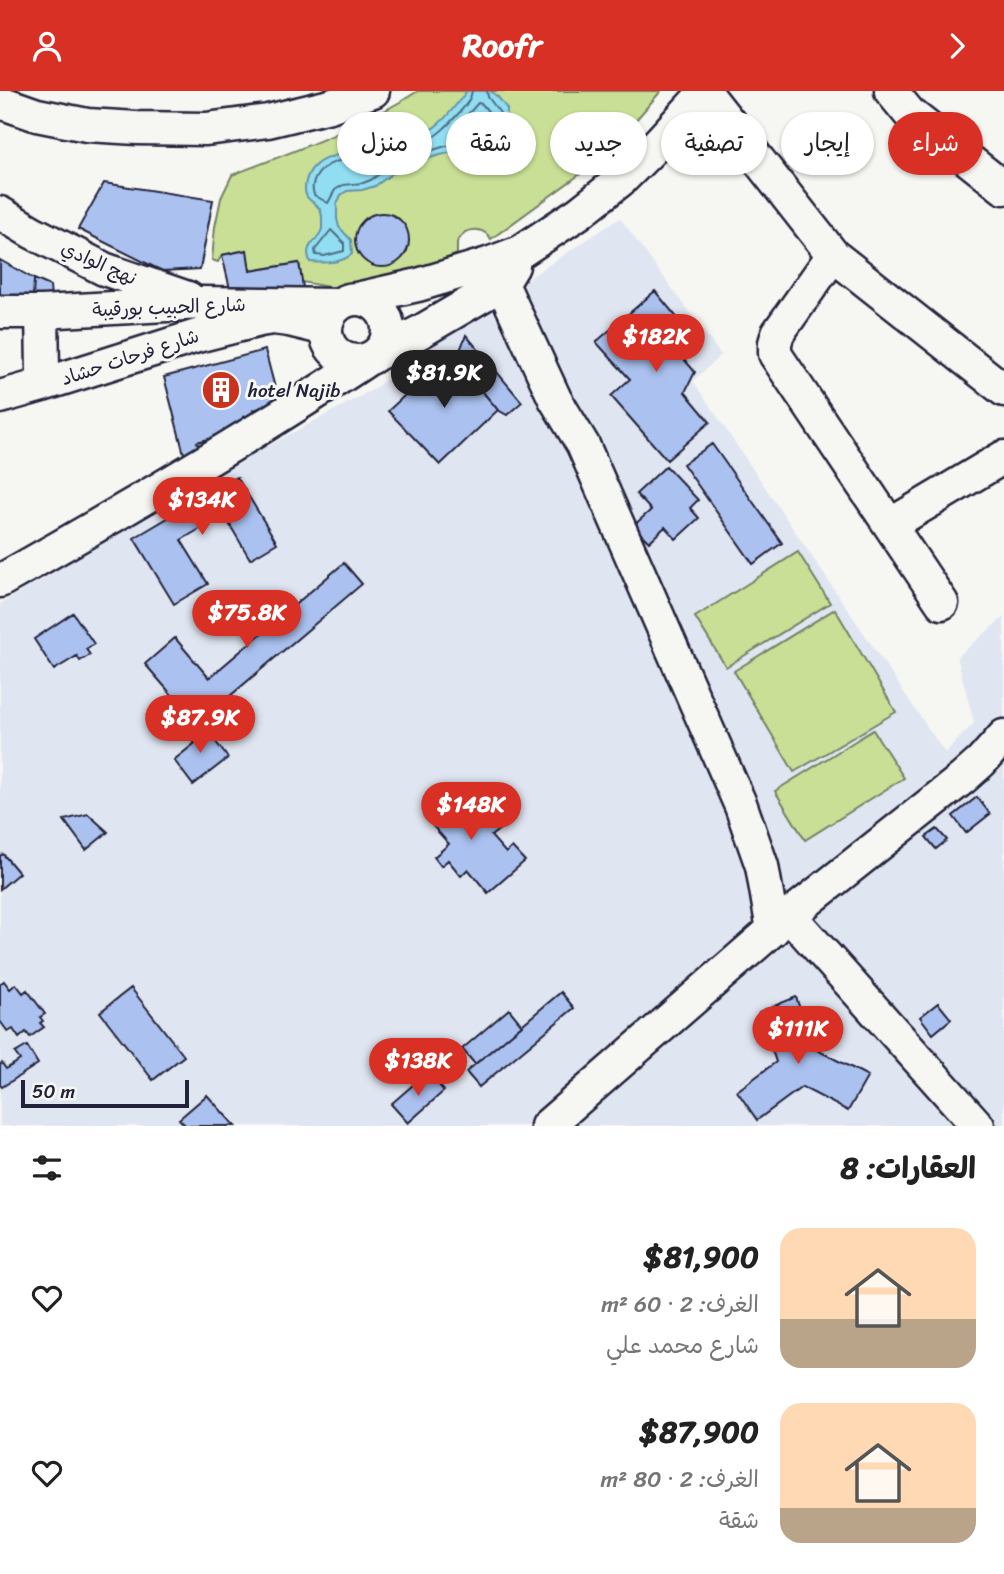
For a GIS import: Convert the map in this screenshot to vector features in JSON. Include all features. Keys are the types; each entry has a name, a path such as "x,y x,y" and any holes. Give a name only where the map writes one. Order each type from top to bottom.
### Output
{"street":[{"path":"0,101 37,115 87,125 206,129 280,118 330,106 373,91"},
{"path":"705,91 833,255 1004,390"},
{"name":"شارع الحبيب بورقيبة","path":"0,312 202,303 337,318 418,285 495,274 520,252 579,213 622,179 705,91"},
{"path":"891,91 909,113 1004,188"},
{"name":"نهج الوادي","path":"0,213 104,269 202,303"},
{"path":"833,255 778,333 775,354 942,603"},
{"path":"0,581 148,497 371,357 420,332 495,274 555,399 583,445 741,806 781,923 978,1126"},
{"path":"293,408 337,318 364,300 378,307 386,319 386,342 371,357 355,361 337,355 331,347 337,318"},
{"path":"42,312 42,385"},
{"name":"شارع فرحات حشاد","path":"0,397 197,336 260,320 337,318"},
{"path":"890,525 1004,457"},
{"path":"547,1126 781,923 963,778 992,761 1004,736"},
{"path":"996,1126 1004,1119"}],"shaded area":[{"path":"620,218 721,355 693,381 945,753 974,723 957,657 1004,617 1004,1126 0,1126 0,604 240,461 372,390 470,317"}],"green space":[{"path":"418,91 661,91 643,112 550,112 550,175 579,175 491,239 480,230 465,232 457,242 457,254 421,270 355,292 302,282 299,263 250,271 246,250 222,255 218,262 212,260 221,198 232,175 337,133 337,175 432,175 432,112 381,112"},
{"path":"798,552 830,603 726,667 695,617"},
{"path":"835,609 896,712 794,772 734,671"},
{"path":"873,730 904,778 805,840 775,791"}],"water":[{"path":"467,91 490,91 507,109 507,112 450,112"},
{"path":"446,117 446,154 432,157 432,128"},
{"path":"337,155 337,175 390,175 375,186 347,191 341,195 337,204 337,219 339,227 351,240 352,254 338,261 310,262 309,247 322,229 321,212 307,197 305,188 314,167"}],"building":[{"path":"104,183 213,200 200,269 162,271 78,229"},
{"path":"387,213 397,217 405,225 409,240 405,255 397,263 377,267 367,263 359,255 355,235 359,225 367,217"},
{"path":"247,250 250,271 299,263 303,287 231,293 222,255"},
{"path":"0,260 34,279 33,298 0,297"},
{"path":"34,279 50,286 51,297 33,298"},
{"path":"655,291 699,344 682,357 695,372 685,392 710,422 667,460 611,396 630,379 596,342"},
{"path":"466,335 522,402 507,415 498,410 456,361"},
{"name":"hotel Najib","path":"265,350 279,403 253,410 254,414 243,417 244,424 230,428 232,433 197,442 200,450 184,454 164,377"},
{"path":"450,353 498,410 440,465 388,411"},
{"path":"712,444 782,543 753,564 683,464"},
{"path":"666,466 698,500 690,508 699,518 676,539 665,527 649,542 633,526 651,510 636,494"},
{"path":"237,477 277,543 250,559 224,515 181,540 208,584 174,604 134,538"},
{"path":"344,563 362,584 197,724 145,664 175,638 209,678"},
{"path":"73,613 94,644 86,649 90,655 80,661 77,656 54,670 34,639"},
{"path":"200,721 228,758 193,785 174,760 195,743 186,732"},
{"path":"458,786 473,803 467,808 480,824 491,815 501,828 491,836 506,853 512,847 525,861 488,893 468,869 461,876 448,860 441,866 434,857 449,844 424,816"},
{"path":"977,797 990,814 966,833 953,816"},
{"path":"88,814 108,832 86,850 64,820"},
{"path":"937,829 947,840 936,849 926,837"},
{"path":"3,854 19,873 0,889 0,856"},
{"path":"4,981 10,989 16,984 23,993 27,990 45,1014 40,1017 43,1021 40,1023 44,1027 30,1037 26,1032 19,1038 13,1029 8,1032 0,1021 0,984"},
{"path":"131,988 184,1056 153,1080 100,1012"},
{"path":"561,992 574,1008 479,1087 466,1072"},
{"path":"796,997 813,1048 868,1076 848,1111 802,1087 757,1120 737,1091 776,1062 759,1012"},
{"path":"938,1003 951,1019 933,1034 920,1017"},
{"path":"509,1009 522,1025 475,1064 462,1049"},
{"path":"27,1046 38,1064 2,1087 0,1064 6,1069 20,1060 15,1053"},
{"path":"428,1072 444,1091 408,1123 391,1104"},
{"path":"207,1095 235,1126 186,1126 179,1119"}],"place":[{"name":"hotel Najib","path":"221,390"}]}
